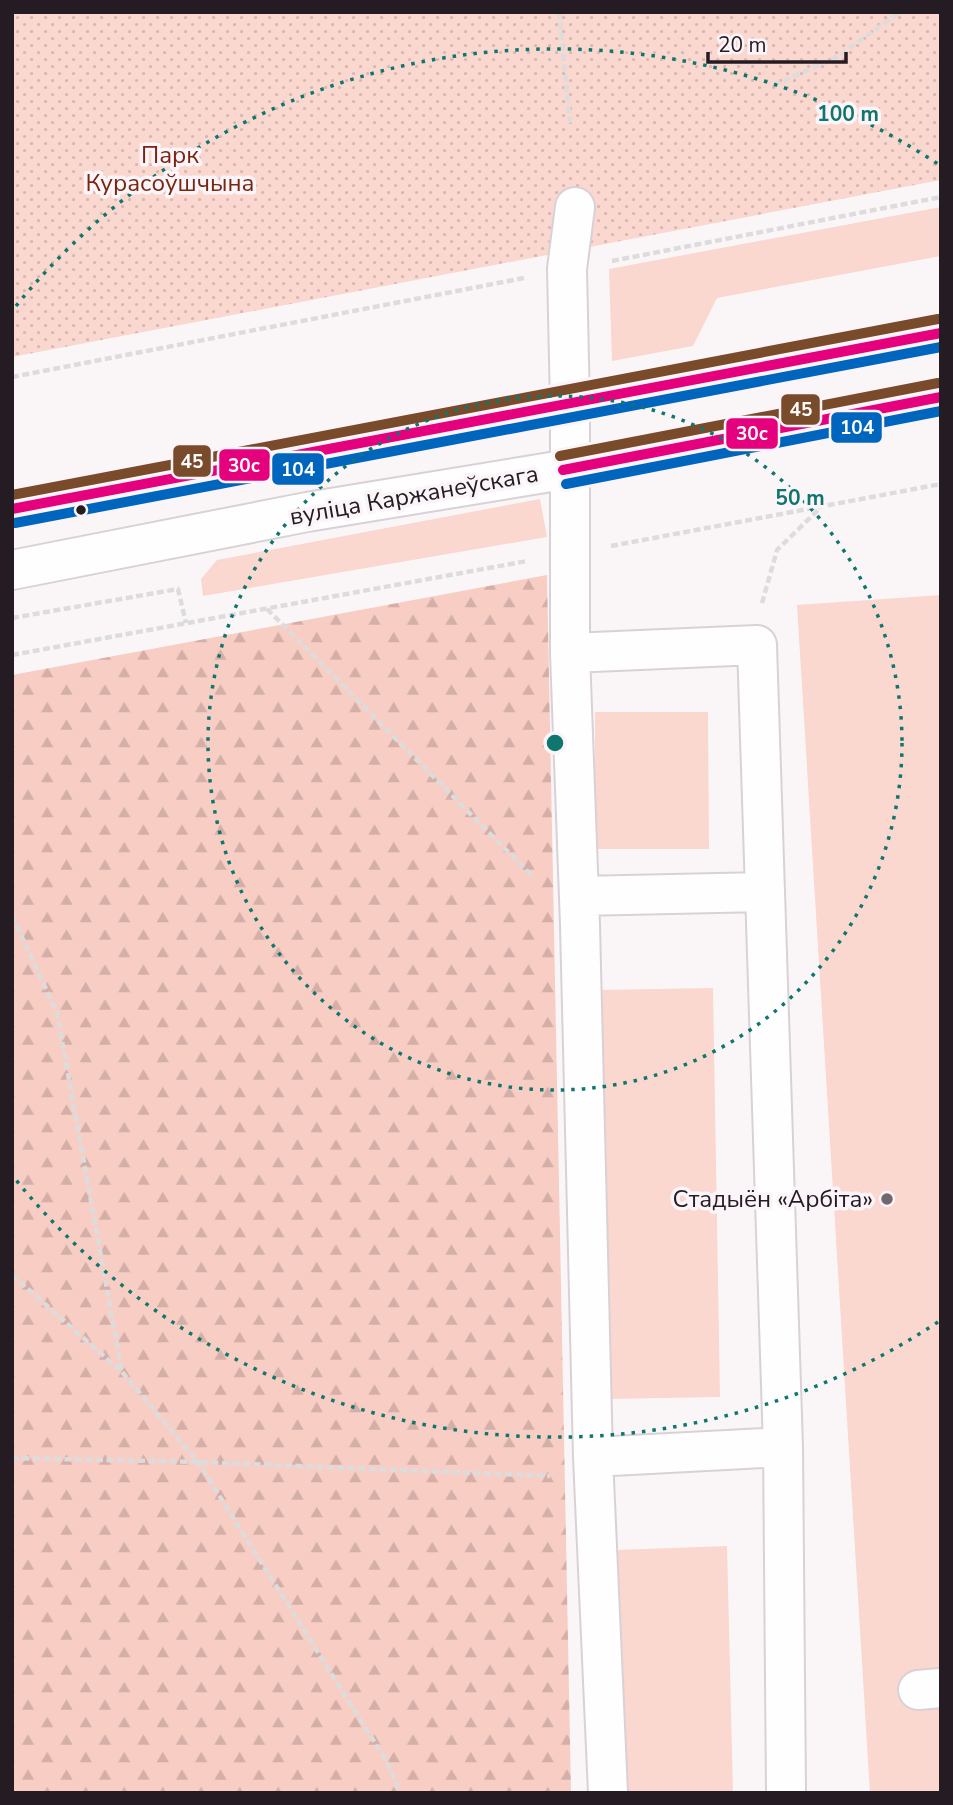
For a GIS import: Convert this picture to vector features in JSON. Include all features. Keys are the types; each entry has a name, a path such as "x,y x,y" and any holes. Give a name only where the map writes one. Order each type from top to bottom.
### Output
{"main road":[{"path":"575,207 567,269 570,653 580,910 594,1468 608,1793"},
{"path":"12,509 941,333"},
{"name":"вуліца Каржанеўскага","path":"12,570 307,512 569,469 941,397"},
{"path":"570,653 757,645 783,1447 786,1793"},
{"path":"580,910 765,892"},
{"path":"594,1468 783,1447"}],"path":[{"path":"559,12 570,123"},
{"path":"774,85 837,57 900,12"},
{"path":"12,377 941,197"},
{"path":"12,655 941,484"},
{"path":"757,645 762,598 777,550 821,508"},
{"path":"12,618 178,589 186,623"},
{"path":"266,608 580,910"},
{"path":"12,916 57,1013 122,1372"},
{"path":"12,1275 122,1372 198,1462 387,1762 400,1793"},
{"path":"12,1458 594,1468"}],"green space":[{"name":"Парк Курасоўшчына","path":"12,12 941,12 941,180 12,357"},
{"path":"941,207 941,256 717,298 693,346 612,361 609,269"},
{"path":"540,499 547,537 203,596 201,579 217,560"},
{"path":"547,575 571,1793 12,1793 12,675"},
{"name":"Стадыён «Арбіта»","path":"941,595 941,1793 870,1793 797,605"},
{"path":"595,712 708,712 709,849 595,849"},
{"path":"713,988 720,1397 606,1399 599,990"},
{"path":"727,1546 733,1793 623,1793 616,1550"}],"transit line":[{"name":"45","path":"12,495 938,319"},
{"name":"30с","path":"12,509 941,333"},
{"name":"104","path":"15,523 941,347"},
{"name":"45","path":"560,456 938,383"},
{"name":"30с","path":"563,470 941,397"},
{"name":"104","path":"566,484 941,411"}],"place":[{"name":"Стадыён «Арбіта»","path":"887,1199"}]}
